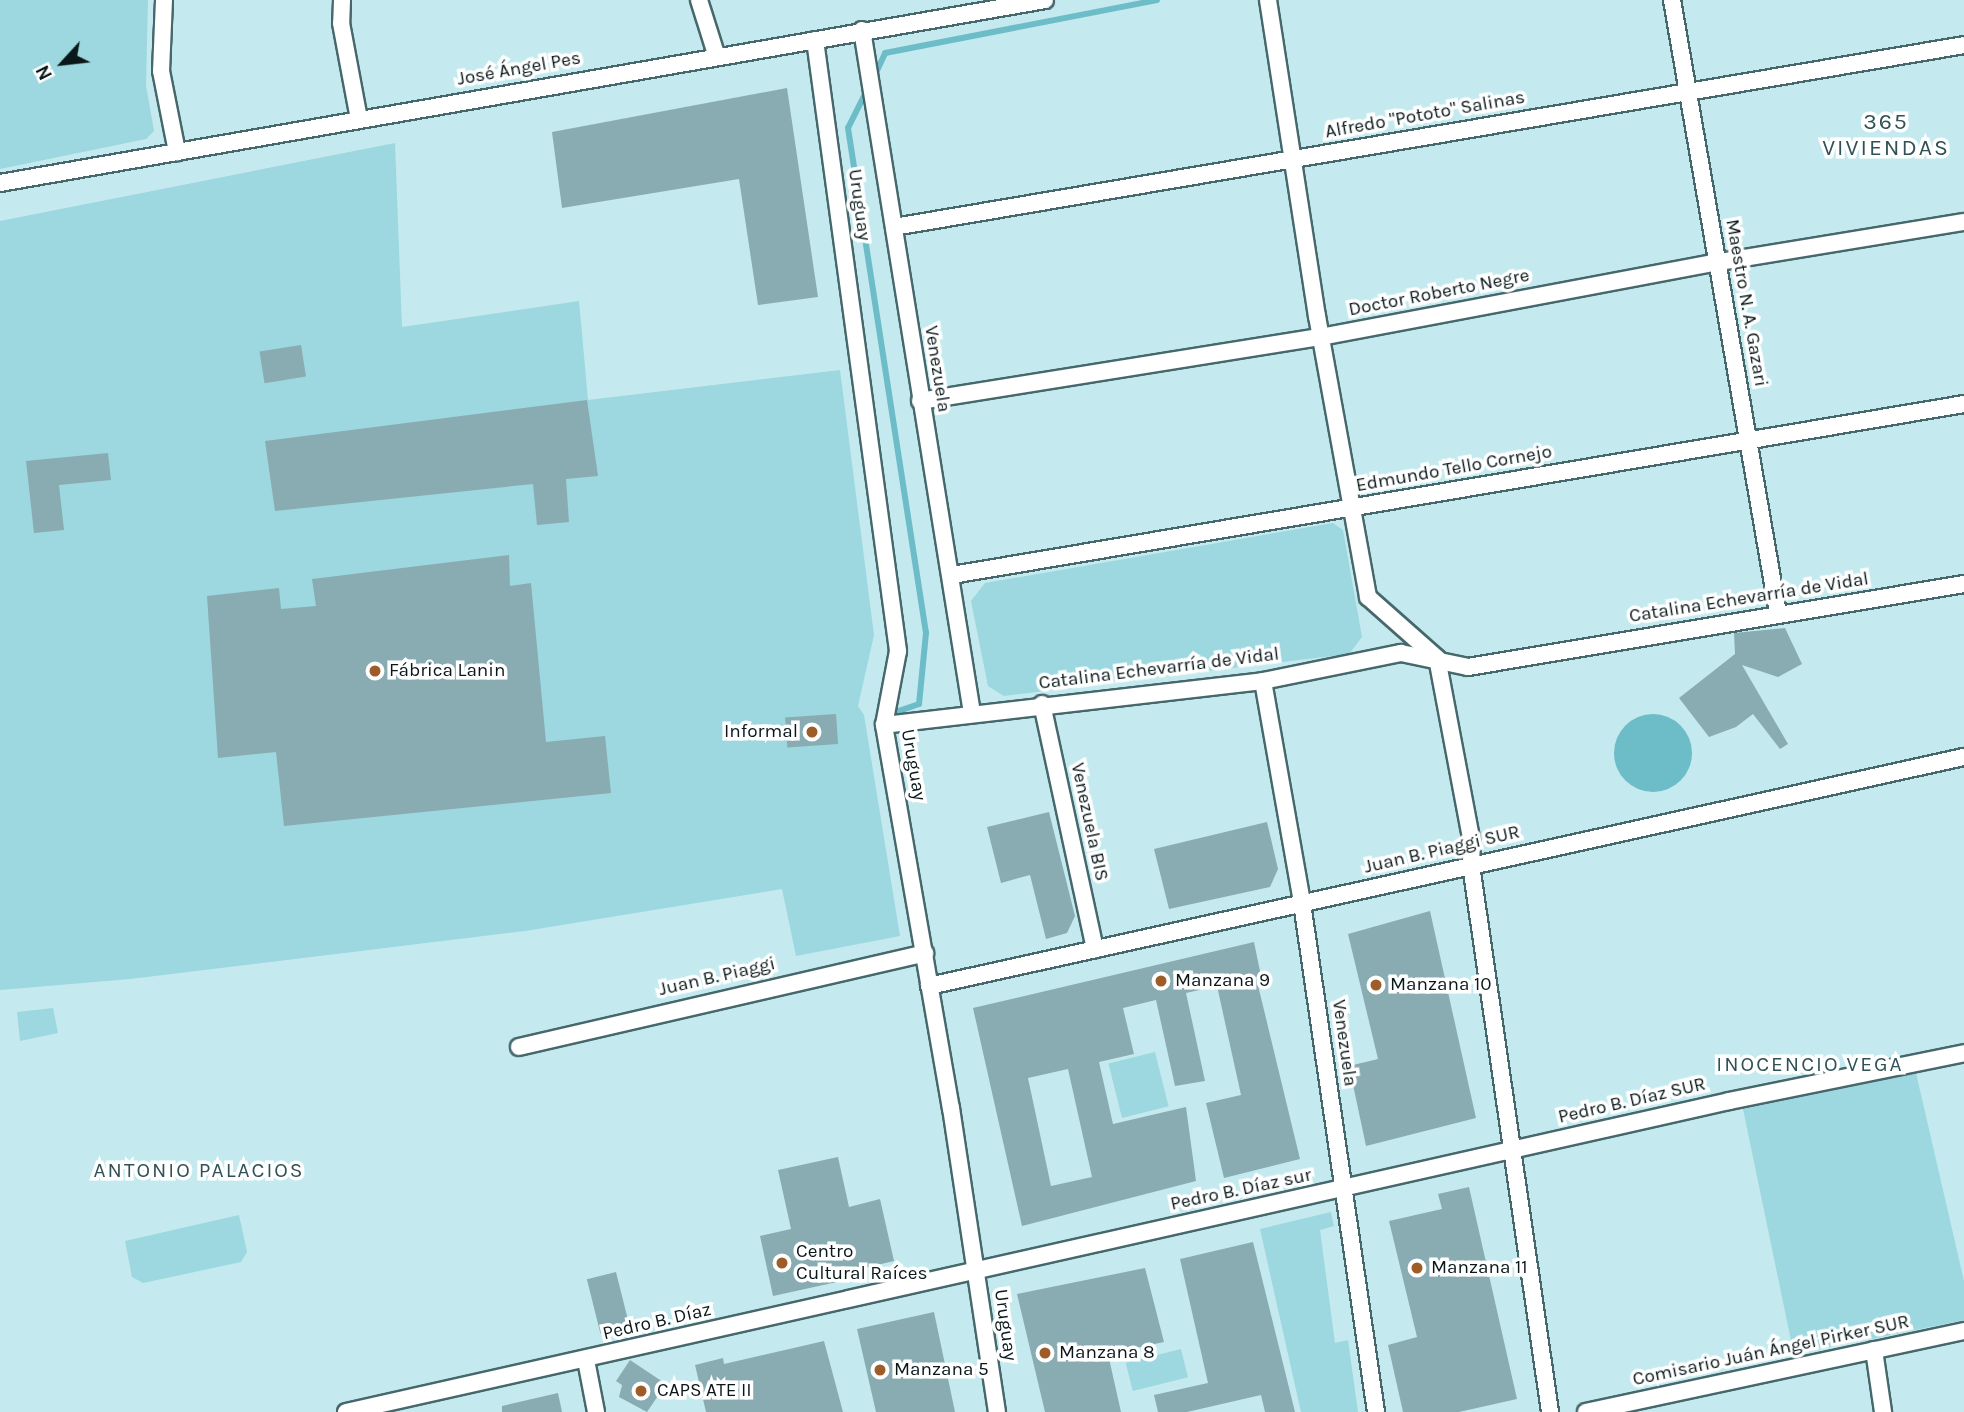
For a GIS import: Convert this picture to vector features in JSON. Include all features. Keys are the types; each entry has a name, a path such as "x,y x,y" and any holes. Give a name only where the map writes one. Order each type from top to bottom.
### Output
{"street":[{"path":"164,0 161,71 177,152"},
{"path":"342,0 341,23 359,119"},
{"path":"699,0 716,54"},
{"name":"José Ángel Pes","path":"0,183 716,54 816,40 1045,0"},
{"path":"1268,0 1291,160 1350,508 1368,597 1437,658 1472,843 1471,865 1550,1412"},
{"name":"Maestro N. A. Gazari","path":"1672,0 1778,613"},
{"name":"Venezuela","path":"862,30 920,401 952,575 972,713"},
{"name":"Uruguay","path":"816,40 898,651 884,725 925,953 997,1412"},
{"name":"Alfredo \"Pototo\" Salinas","path":"894,228 1688,90 1964,46"},
{"name":"Doctor Roberto Negre","path":"920,401 1321,337 1719,262 1964,222"},
{"name":"Edmundo Tello Cornejo","path":"952,575 1964,404"},
{"name":"Catalina Echevarría de Vidal","path":"884,725 1042,704 1263,681 1401,653 1437,658 1468,667 1964,584"},
{"name":"Venezuela","path":"1263,681 1302,903 1376,1412"},
{"name":"Venezuela BIS","path":"1042,704 1095,949"},
{"name":"Juan B. Piaggi SUR","path":"929,986 1964,757"},
{"name":"Juan B. Piaggi","path":"519,1047 925,953"},
{"name":"Pedro B. Díaz SUR","path":"1514,1149 1964,1053"},
{"name":"Pedro B. Díaz sur","path":"976,1269 1514,1149"},
{"name":"Pedro B. Díaz","path":"346,1412 586,1360 976,1269"},
{"name":"Comisario Juán Ángel Pirker SUR","path":"1586,1412 1964,1331"},
{"path":"1874,1350 1883,1412"},
{"path":"586,1360 596,1412"}],"shaded area":[{"path":"0,0 148,0 146,85 154,131 146,139 0,169"},
{"path":"395,143 402,327 579,301 588,400 840,370 874,635 858,706 864,715 900,936 796,956 782,889 525,931 130,979 0,990 0,221"},
{"path":"1333,523 1343,530 1362,637 1349,654 1004,696 988,686 971,601 985,583"},
{"path":"1653,714 1668,717 1680,726 1689,738 1692,753 1689,768 1680,780 1668,789 1653,792 1638,789 1626,780 1617,768 1614,753 1617,738 1626,726 1638,717"},
{"path":"53,1008 58,1033 20,1041 17,1012"},
{"path":"1155,1052 1169,1106 1122,1118 1108,1064"},
{"path":"1916,1073 1964,1281 1964,1320 1794,1355 1743,1109"},
{"path":"1331,1212 1334,1226 1320,1230 1335,1343 1348,1340 1358,1412 1301,1412 1260,1229"},
{"path":"239,1215 247,1252 241,1262 143,1283 132,1277 125,1241"},
{"path":"1181,1349 1188,1377 1133,1391 1126,1363"}],"building":[{"path":"787,88 818,297 758,305 739,179 562,208 552,132"},
{"path":"301,345 306,377 265,383 260,352"},
{"path":"587,400 598,476 566,479 569,522 537,525 533,484 275,511 265,441"},
{"path":"108,453 111,480 59,485 64,530 34,533 26,461"},
{"name":"Fábrica Lanin","path":"509,555 510,586 531,583 546,742 605,736 611,793 284,826 276,752 218,758 207,596 279,588 281,609 316,606 312,579"},
{"path":"1785,628 1802,664 1778,677 1742,665 1788,744 1780,749 1753,714 1736,727 1709,737 1679,698 1735,654 1734,633"},
{"name":"Informal","path":"836,714 838,744 787,747 785,718"},
{"path":"1049,812 1075,916 1067,933 1046,939 1030,875 1001,883 987,827"},
{"path":"1267,822 1278,869 1270,887 1169,909 1154,849"},
{"path":"1430,911 1476,1118 1366,1146 1349,1066 1378,1059 1348,934"},
{"path":"1254,942 1261,976 1256,977 1300,1159 1224,1178 1206,1103 1241,1095 1217,986 1186,993 1205,1081 1175,1086 1156,1000 1123,1008 1134,1054 1099,1062 1113,1124 1186,1107 1196,1181 1022,1226 973,1008","holes":["1068,1069 1092,1177 1051,1186 1028,1078"]},
{"path":"838,1157 849,1207 880,1199 894,1261 835,1275 837,1282 773,1296 760,1236 791,1229 778,1170"},
{"path":"1469,1187 1517,1399 1459,1412 1403,1412 1388,1345 1417,1337 1389,1221 1442,1209 1438,1194"},
{"path":"1253,1242 1295,1412 1265,1412 1261,1395 1187,1412 1158,1412 1154,1395 1208,1383 1180,1259"},
{"path":"1145,1268 1164,1342 1108,1354 1121,1412 1045,1412 1017,1294"},
{"path":"616,1272 630,1326 600,1334 587,1279"},
{"path":"934,1312 955,1412 876,1412 857,1329"},
{"path":"824,1341 843,1412 706,1412 695,1365 723,1358 724,1364"},
{"name":"CAPS ATE II","path":"630,1360 666,1384 647,1412 619,1397 622,1385 616,1381"},
{"path":"558,1393 562,1412 502,1412 502,1406"}],"waterway":[{"path":"874,77 885,53 1157,0"},
{"path":"867,90 848,128 926,633 919,704 896,712"}],"place":[{"name":"Fábrica Lanin","path":"375,671"},
{"name":"Informal","path":"812,732"},
{"name":"Manzana 9","path":"1161,981"},
{"name":"Manzana 10","path":"1376,985"},
{"name":"Centro Cultural Raíces","path":"782,1263"},
{"name":"Manzana 11","path":"1417,1268"},
{"name":"Manzana 8","path":"1045,1353"},
{"name":"Manzana 5","path":"880,1370"},
{"name":"CAPS ATE II","path":"641,1391"}],"district":[{"name":"365 VIVIENDAS","path":"1886,135"},
{"name":"INOCENCIO VEGA","path":"1810,1064"},
{"name":"ANTONIO PALACIOS","path":"199,1170"}]}
